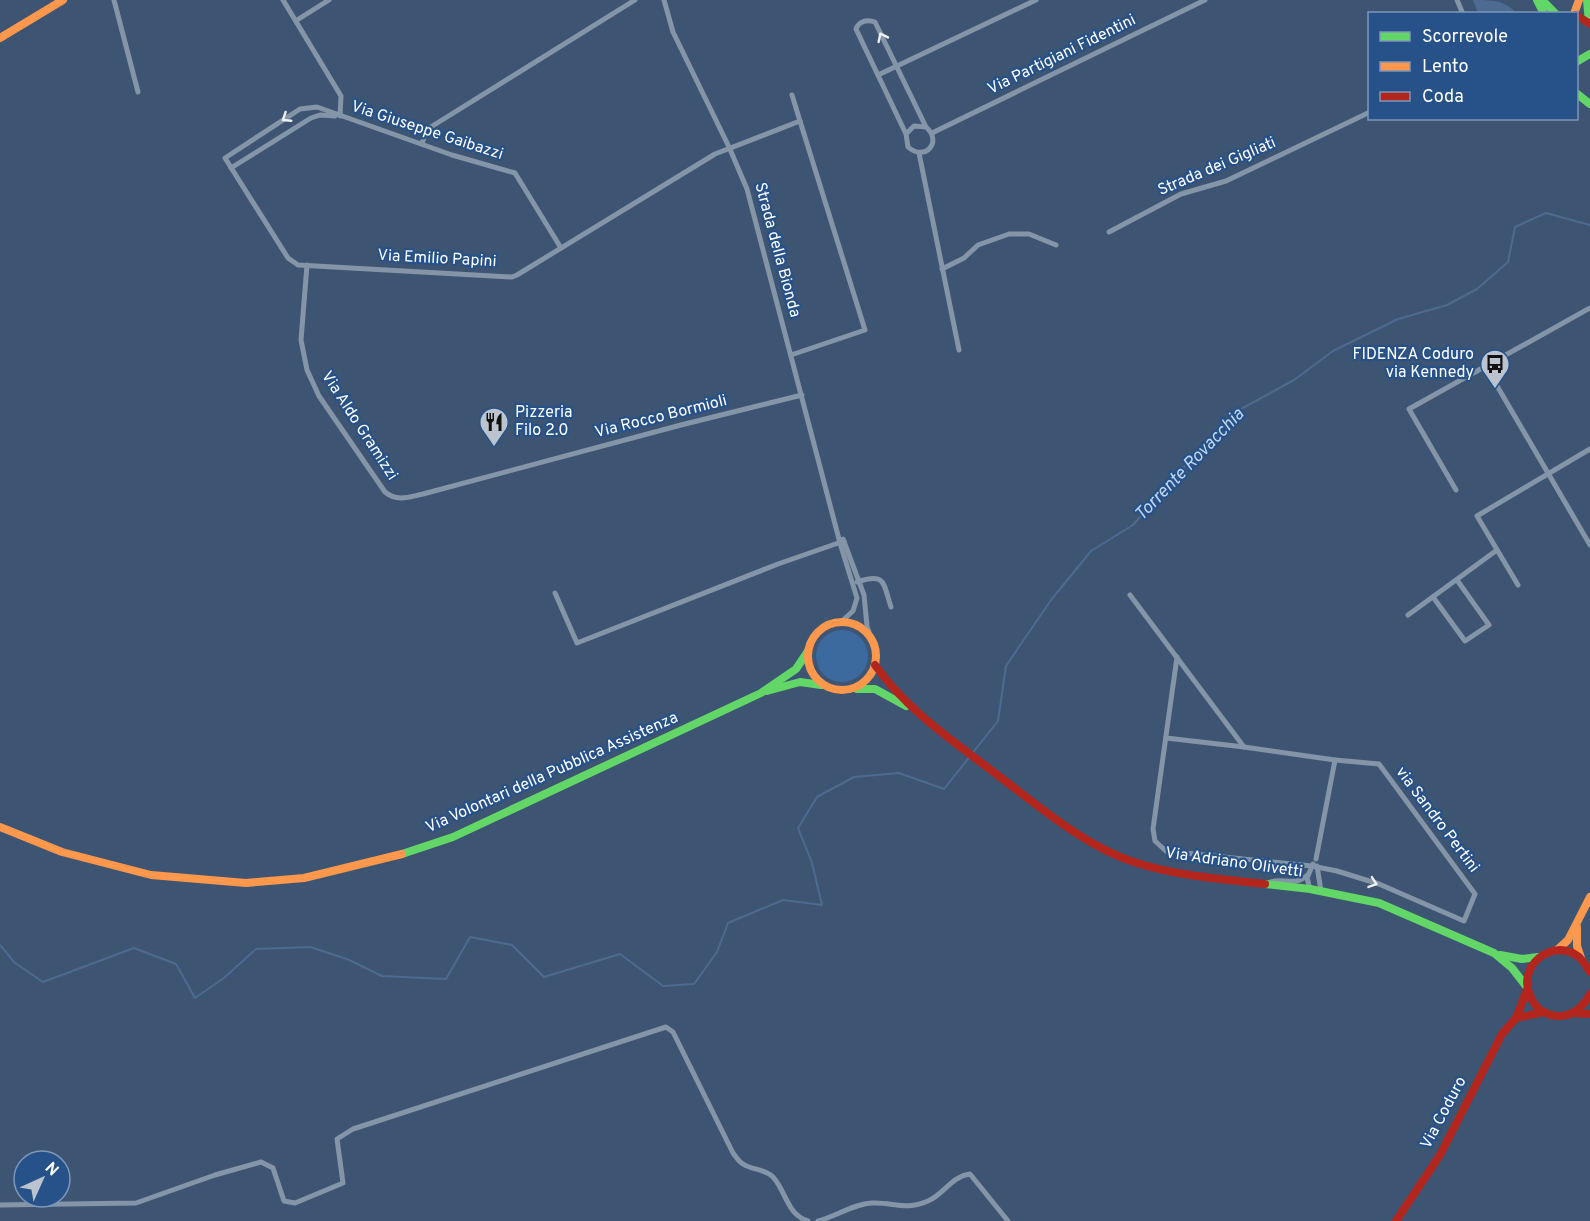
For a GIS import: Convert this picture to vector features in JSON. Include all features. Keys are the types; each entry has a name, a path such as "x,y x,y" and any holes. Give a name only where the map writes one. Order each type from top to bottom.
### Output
{"street":[{"path":"0,38 63,0"},
{"path":"114,0 138,92"},
{"name":"Via Giuseppe Gaibazzi","path":"284,0 341,96 340,116 517,175 561,248"},
{"path":"297,20 329,0"},
{"path":"422,144 426,130 634,0"},
{"name":"Strada della Bionda","path":"664,0 673,32 747,189 834,518 856,583 864,595 867,626 871,638"},
{"path":"878,75 1036,0"},
{"name":"Via Partigiani Fidentini","path":"932,133 1191,3 1205,0"},
{"path":"1542,0 1554,12"},
{"path":"1587,0 1590,24"},
{"path":"864,21 875,22 896,67 926,127 932,133 932,145 926,151 919,153 908,147 906,134 856,29 859,24 864,21"},
{"path":"1578,63 1590,54"},
{"path":"791,355 866,330 792,95"},
{"path":"1578,95 1590,104"},
{"name":"Via Emilio Papini","path":"340,116 317,107 300,109 225,158 288,258 298,265 512,277 729,147 800,121"},
{"name":"Strada dei Gigliati","path":"1109,232 1181,194 1226,181 1368,113"},
{"path":"231,168 311,118 320,115 340,116"},
{"path":"906,134 914,126 926,127"},
{"path":"919,153 959,350"},
{"path":"942,269 964,258 978,245 1009,234 1029,234 1056,245"},
{"name":"Via Aldo Gramizzi","path":"308,265 301,348 312,382 385,492 402,499 423,494"},
{"path":"1455,490 1409,409 1590,308"},
{"path":"1486,367 1590,545"},
{"name":"Via Rocco Bormioli","path":"423,494 802,395"},
{"path":"1518,585 1477,516 1590,449"},
{"path":"555,593 577,643 768,568 842,542"},
{"path":"1408,615 1497,550"},
{"path":"856,583 874,577 880,579 884,584 891,607"},
{"path":"1433,597 1465,641 1489,625 1456,580"},
{"name":"Strada della Bionda","path":"841,622 856,606 856,583"},
{"path":"1130,595 1244,747"},
{"path":"852,689 862,684 871,675 875,665 875,646 871,638 858,626 841,622 831,624 816,634 808,651 808,662 818,680 826,686 841,690 876,689 916,712"},
{"name":"Via Volontari della Pubblica Assistenza","path":"761,693 796,669 808,651"},
{"name":"via Sandro Pertini","path":"1166,738 1378,764 1475,894 1464,921 1379,884 1315,866 1166,850 1155,841 1153,829 1177,657"},
{"path":"875,665 890,685 916,712"},
{"name":"Via Volontari della Pubblica Assistenza","path":"0,827 62,852 152,875 246,883 304,878 386,859 453,837 761,693 800,682 826,686"},
{"name":"Via Adriano Olivetti","path":"916,712 1068,827 1094,844 1133,862 1204,877 1310,889 1379,903 1494,953"},
{"path":"1321,891 1315,866 1335,760"},
{"path":"1265,884 1274,880 1299,882 1315,866"},
{"path":"1308,875 1310,889"},
{"path":"1494,953 1522,959 1539,957 1557,950 1568,940 1590,897"},
{"path":"1578,920 1576,937 1582,959 1590,972"},
{"path":"1557,950 1570,952 1582,959"},
{"path":"1494,953 1517,971 1533,1003 1544,1012 1558,1016 1573,1013 1590,1014"},
{"name":"Via Coduro","path":"1396,1221 1440,1155 1502,1034 1516,1018 1526,988 1530,966 1539,957"},
{"path":"1573,1013 1583,1005 1590,994"},
{"path":"1516,1018 1544,1012"},
{"path":"0,1205 136,1203 215,1175 261,1162 273,1168 284,1201 295,1203 343,1183 337,1139 353,1129 666,1027 673,1032 733,1153 743,1164 761,1170 772,1177 790,1208 800,1219 808,1221"},
{"path":"818,1221 849,1208 873,1203 904,1207 917,1206 933,1199 961,1175 970,1174 1008,1221"}],"shaded area":[{"path":"1473,0 1502,3 1515,12 1478,12"},
{"path":"842,630 852,632 860,638 866,646 868,656 866,666 860,674 852,680 842,682 832,680 824,674 818,666 816,656 818,646 824,638 832,632"}],"waterway":[{"name":"Torrente Rovacchia","path":"0,945 15,963 43,982 134,948 176,964 195,998 224,978 256,949 310,947 347,959 382,976 446,979 470,937 512,945 544,977 620,954 663,986 694,984 717,952 728,923 783,900 822,905 812,863 798,828 817,797 854,777 899,773 944,789 998,721 1006,666 1051,600 1091,551 1133,525 1179,472 1241,409 1294,380 1333,351 1398,319 1447,305 1477,289 1508,262 1515,227 1546,213 1590,225"}],"traffic: fast":[{"path":"1537,0 1543,12"},
{"path":"1542,0 1554,12"},
{"path":"1587,0 1589,23"},
{"path":"1578,61 1590,54"},
{"path":"1578,95 1590,104"},
{"path":"402,854 453,837 761,693 796,669 808,651"},
{"path":"767,691 800,682 821,685"},
{"path":"857,689 875,689 906,706"},
{"path":"1265,884 1310,889 1379,903 1494,953 1512,968 1526,986"},
{"path":"1500,955 1522,959 1538,957"}],"traffic: slow":[{"path":"0,38 63,0"},
{"path":"1575,12 1579,0"},
{"path":"842,622 855,625 866,632 873,643 876,656 873,669 866,680 855,687 842,690 829,687 818,680 811,669 808,656 811,643 818,632 829,625 842,622"},
{"path":"0,827 62,852 151,875 246,883 304,878 402,854"},
{"path":"1557,950 1568,940 1590,897"},
{"path":"1577,927 1577,946 1581,958"}],"traffic: jam":[{"path":"1578,16 1590,24"},
{"path":"875,665 902,697 933,726 1047,813 1098,846 1134,862 1166,871 1265,884"},
{"path":"1590,972 1579,957 1569,951 1558,950 1539,958 1532,966 1527,986 1535,1005 1545,1013 1557,1016 1568,1015 1576,1010 1590,994"},
{"path":"1396,1221 1440,1155 1502,1034 1516,1018 1527,990"},
{"path":"1516,1018 1544,1012"},
{"path":"1573,1013 1590,1014"}],"place":[{"name":"FIDENZA Coduro via Kennedy","path":"1495,390"},
{"name":"Pizzeria Filo 2.0","path":"494,448"}]}
